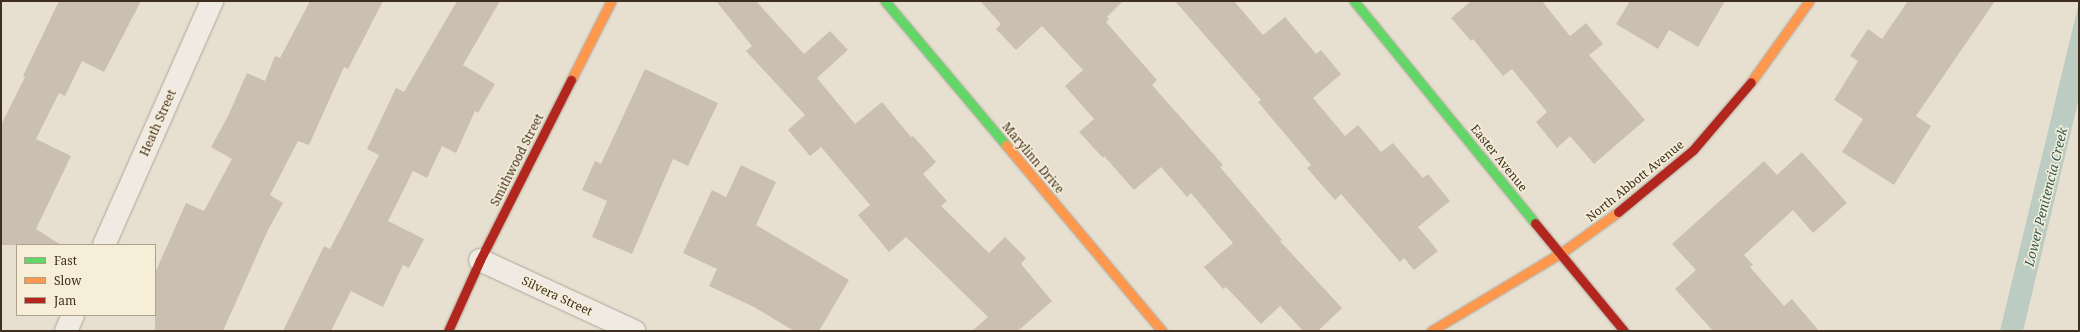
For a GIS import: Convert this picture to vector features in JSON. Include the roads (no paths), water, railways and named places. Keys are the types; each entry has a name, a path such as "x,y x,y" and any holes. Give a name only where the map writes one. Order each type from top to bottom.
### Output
{"street":[{"name":"Heath Street","path":"104,244 212,1"},
{"name":"Smithwood Street","path":"448,331 480,260 611,1"},
{"name":"Marylinn Drive","path":"885,1 1162,331"},
{"name":"Easter Avenue","path":"1354,1 1624,331"},
{"name":"North Abbott Avenue","path":"1431,331 1561,253 1629,204 1693,150 1755,78 1809,1"},
{"name":"Silvera Street","path":"480,260 634,331"},
{"path":"66,331 73,316"}],"water":[{"name":"Lower Penitencia Creek","path":"2079,2 2079,98 2023,331 2000,331"}]}
